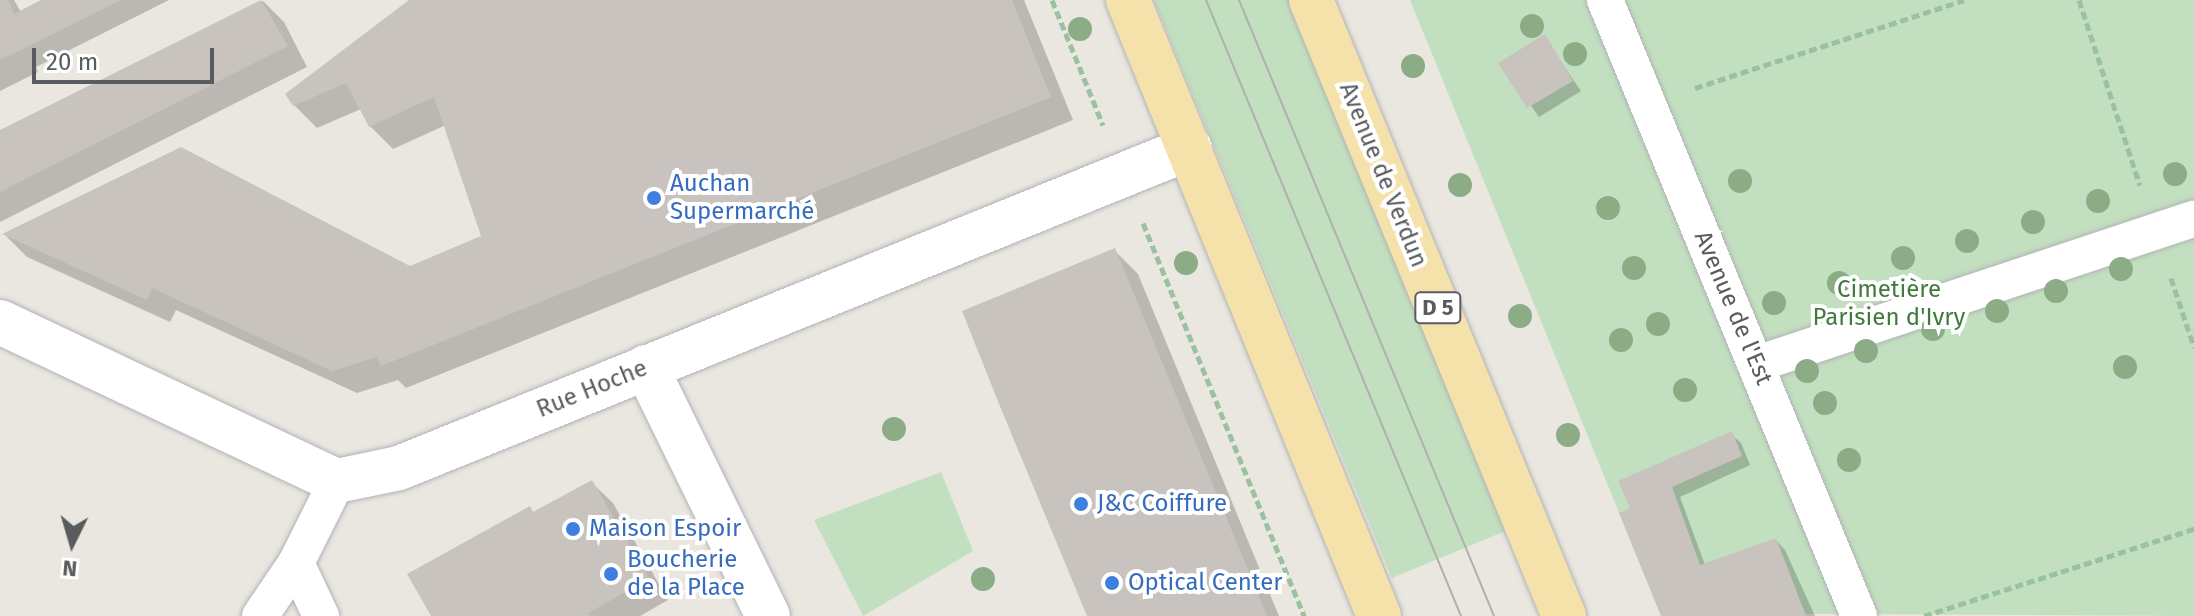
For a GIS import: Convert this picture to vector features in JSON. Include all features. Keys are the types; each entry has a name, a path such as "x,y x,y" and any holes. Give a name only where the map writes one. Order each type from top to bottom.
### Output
{"main road":[{"path":"1128,0 1379,616"},
{"name":"Avenue de Verdun","path":"1311,0 1564,616"}],"street":[{"name":"Rue Hoche","path":"337,481 399,468 1190,148"},
{"path":"0,322 337,481"},
{"path":"646,367 768,616"}],"lane":[{"name":"Avenue de l'Est","path":"1605,0 1859,616"},
{"path":"1757,364 2194,219"},
{"path":"260,616 296,563 337,481"},
{"path":"296,563 321,616"}],"path":[{"path":"1052,0 1304,616"},
{"path":"1648,104 1964,0"},
{"path":"2079,0 2194,347"},
{"path":"1924,616 2194,529"}],"green space":[{"path":"1154,0 1292,0 1510,529 1392,578"},
{"name":"Cimetière Parisien d'Ivry","path":"1410,0 2194,0 2194,616 1660,613"},
{"path":"941,472 973,551 863,616 814,520"}],"building":[{"path":"0,0 8,0 14,14 41,0 121,0 0,60"},
{"path":"261,0 288,46 0,192 0,130"},
{"name":"Auchan Supermarché","path":"409,0 1012,0 1051,97 381,366 377,357 332,371 152,288 147,300 2,234 181,147 410,266 481,236 434,97 369,127 346,83 293,106 285,94"},
{"path":"1545,34 1573,81 1527,108 1498,63"},
{"path":"1115,248 1267,616 1087,616 997,399 962,311"},
{"path":"1732,431 1742,456 1672,487 1700,565 1776,538 1806,616 1661,616 1619,513 1630,508 1618,481"},
{"path":"592,480 649,579 588,613 590,616 431,616 407,574 530,506 533,512"}],"tram line":[{"path":"1206,0 1461,616"},
{"path":"1239,0 1494,616"}],"place":[{"name":"Auchan Supermarché","path":"654,198"},
{"name":"J&C Coiffure","path":"1081,504"},
{"name":"Maison Espoir","path":"573,529"},
{"name":"Boucherie de la Place","path":"611,574"},
{"name":"Optical Center","path":"1112,583"}]}
